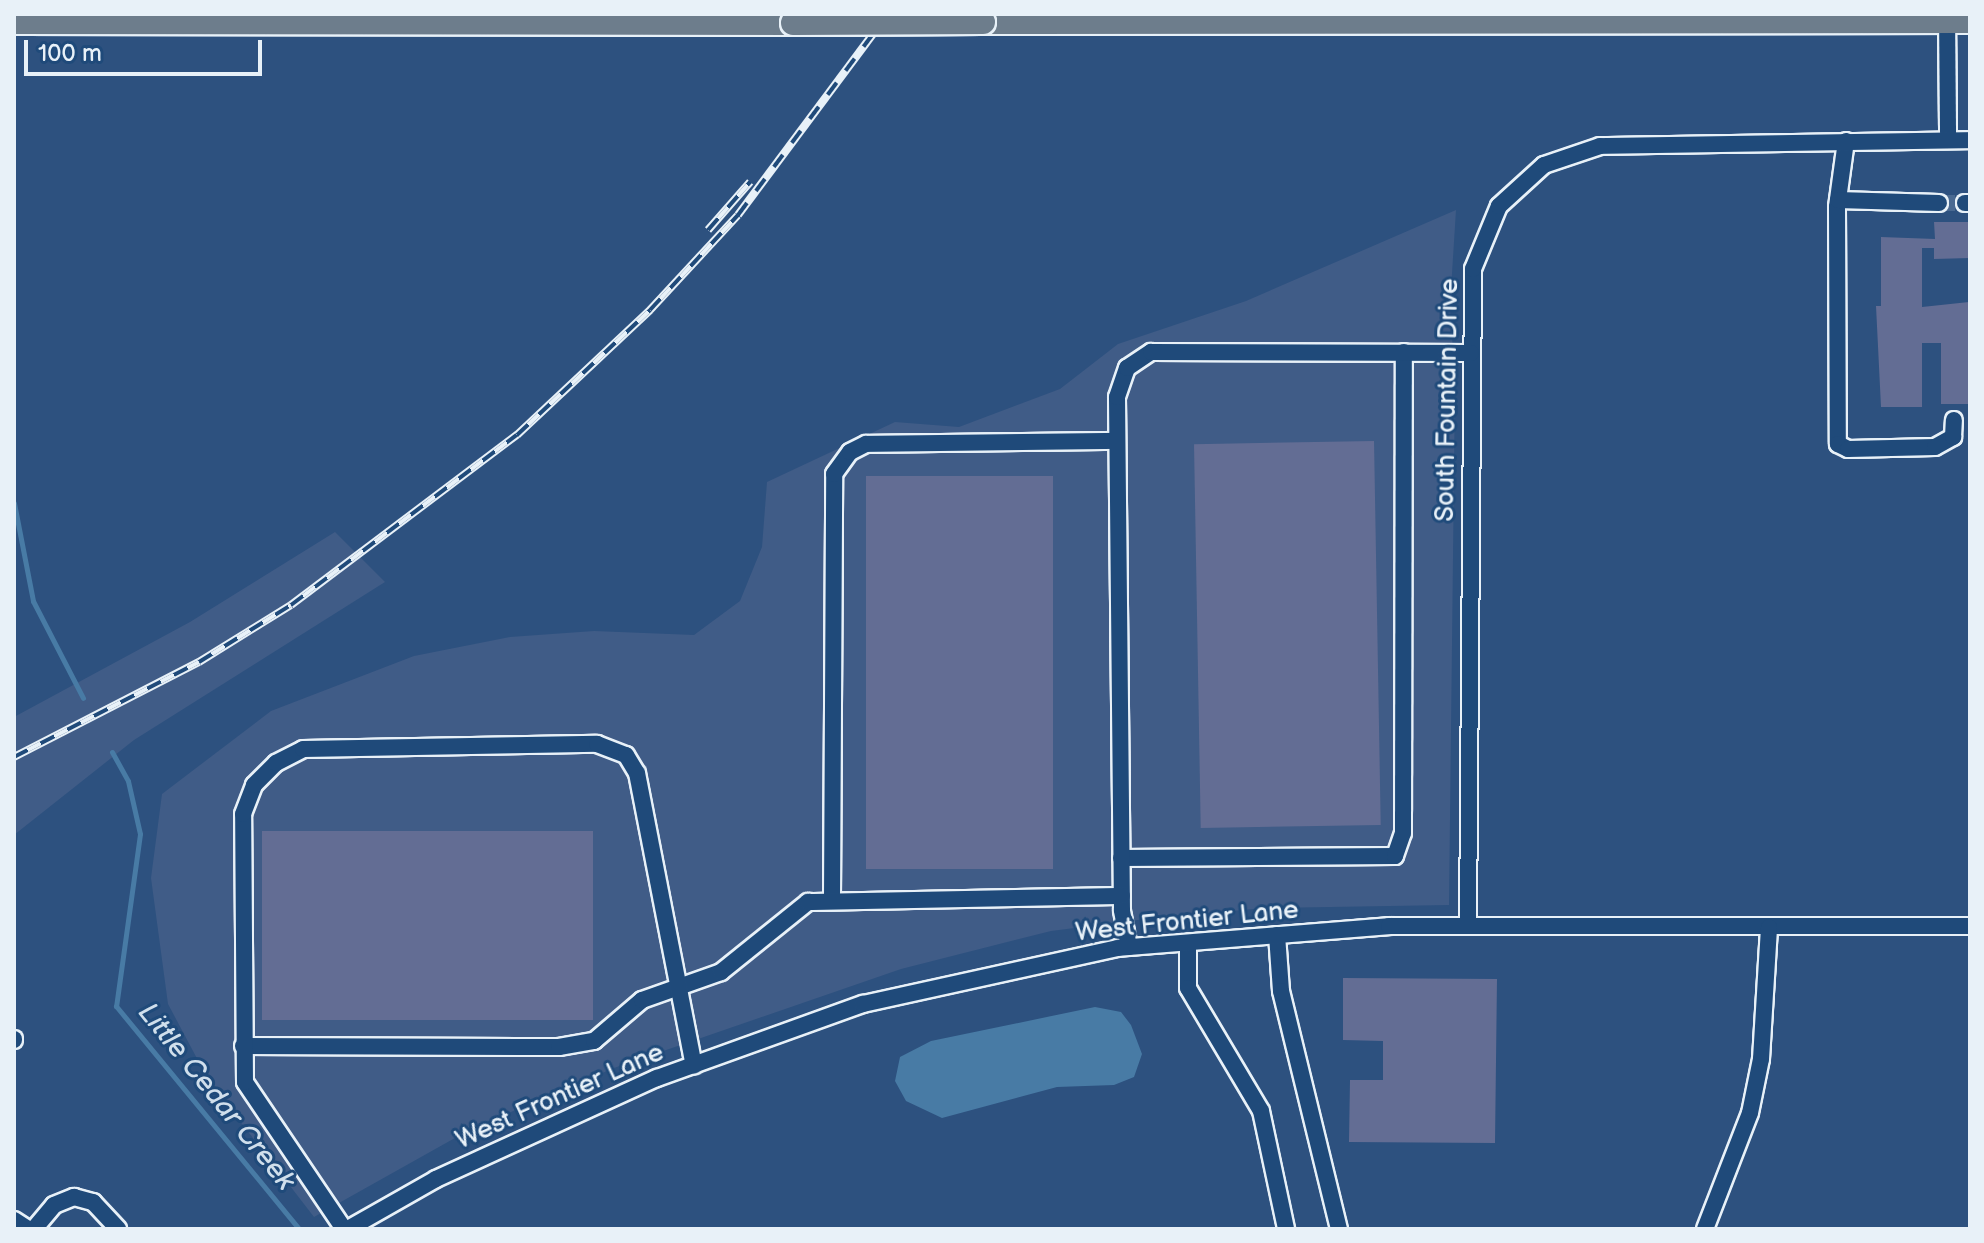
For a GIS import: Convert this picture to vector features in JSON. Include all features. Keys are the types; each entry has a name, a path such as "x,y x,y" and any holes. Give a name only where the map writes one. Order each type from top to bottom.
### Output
{"highway":[{"path":"14,22 1955,19"}],"street":[{"path":"1948,140 1955,19"},
{"name":"South Fountain Drive","path":"1468,925 1473,269 1485,231 1520,182 1544,165 1600,146 1970,140"},
{"path":"1846,141 1838,200 1838,444 1848,449 1935,447 1953,437 1954,420"},
{"path":"1838,200 1939,203"},
{"path":"1129,947 1122,896 1121,858 1117,441 1117,397 1127,368 1151,352 1471,353"},
{"path":"1121,858 1395,856 1403,833 1404,352"},
{"path":"832,897 834,474 850,452 866,444 1117,441"},
{"path":"346,1229 245,1082 243,814 254,785 276,763 303,749 597,744 626,755 637,773 675,989 694,1065"},
{"path":"243,1046 559,1047 594,1041 642,1000 721,972 808,902 832,897 1122,896"},
{"name":"West Frontier Lane","path":"346,1229 472,1161 694,1065 863,1004 1129,947 1468,925 1970,926"},
{"path":"1705,1229 1750,1113 1761,1059 1769,927"},
{"path":"1277,935 1281,991 1339,1229"},
{"path":"1188,943 1188,988 1261,1111 1286,1229"},
{"path":"34,1229 54,1205 74,1197 93,1202 118,1229"},
{"path":"14,1220 28,1229"}],"shaded area":[{"path":"1456,210 1450,305 1455,383 1449,905 1266,908 1161,917 1051,931 901,969 614,1068 471,1129 314,1217 209,1081 168,1004 151,878 162,794 271,711 414,656 510,637 594,631 694,635 740,601 762,547 767,482 895,422 959,427 1060,389 1118,344 1246,301"},
{"path":"335,532 385,582 134,740 14,835 14,717 190,622"},
{"path":"1095,1007 1121,1012 1131,1025 1142,1054 1134,1077 1114,1085 1057,1087 942,1118 906,1101 895,1081 900,1057 931,1041"}],"building":[{"path":"1934,222 1970,222 1970,258 1934,259 1934,248 1922,248 1922,307 1969,302 1969,404 1941,404 1941,343 1922,343 1922,407 1881,407 1876,306 1881,306 1881,237 1935,239"},
{"path":"1374,441 1381,825 1201,828 1194,444"},
{"path":"866,476 1053,476 1053,869 866,869"},
{"path":"262,831 593,831 593,1020 262,1020"},
{"path":"1343,978 1497,979 1495,1143 1349,1142 1350,1080 1383,1080 1383,1041 1343,1040"}],"waterway":[{"name":"Little Cedar Creek","path":"14,503 33,601 83,698"},
{"name":"Little Cedar Creek","path":"112,752 128,781 140,834 116,1006 299,1229"}],"tunnel":[{"path":"1939,203 1965,203"}],"railway":[{"path":"14,757 199,662 291,605 517,435 650,310 738,215 888,14"},
{"path":"708,230 750,182"}]}
